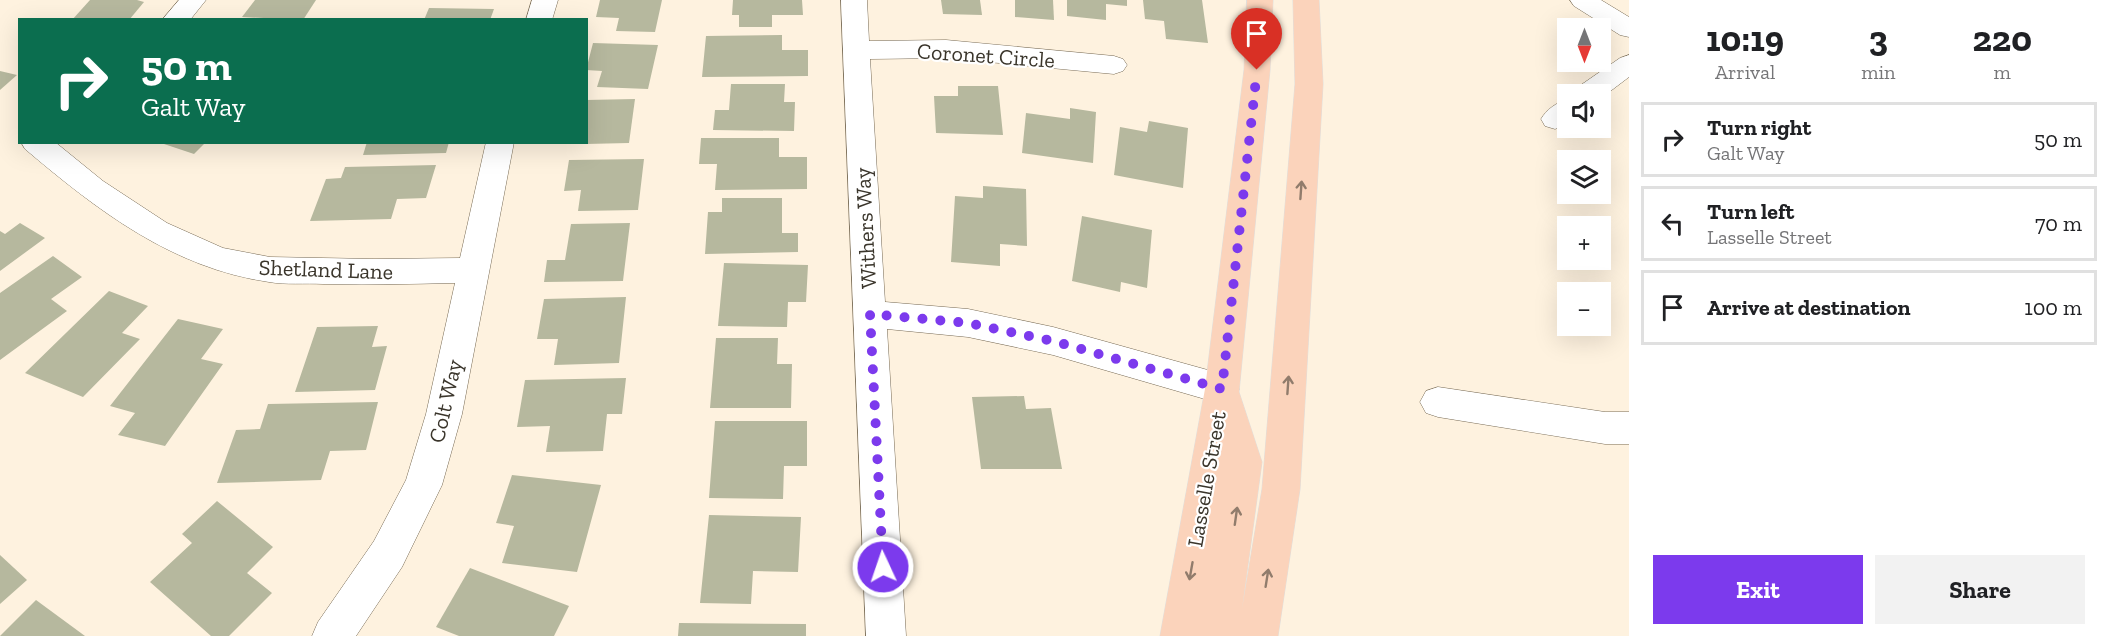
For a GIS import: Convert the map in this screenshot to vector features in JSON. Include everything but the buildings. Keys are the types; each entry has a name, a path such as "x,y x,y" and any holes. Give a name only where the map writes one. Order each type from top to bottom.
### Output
{"main road":[{"name":"Lasselle Street","path":"1180,636 1222,389 1257,70 1260,0"},
{"path":"1258,636 1281,489 1309,84 1306,0"},
{"path":"1218,636 1244,462 1222,389"}],"street":[{"path":"177,18 193,0"},
{"path":"540,18 545,0"},
{"name":"Withers Way","path":"854,0 886,636"},
{"path":"1583,0 1629,29"},
{"name":"Coronet Circle","path":"857,50 946,50 1114,65"},
{"path":"1602,84 1629,64"},
{"name":"Shetland Lane","path":"35,144 92,189 156,231 217,259 270,270 374,272 474,270"},
{"name":"Colt Way","path":"332,636 388,554 423,485 444,414 500,144"},
{"path":"870,314 979,325 1053,341 1222,389"},
{"path":"1438,402 1605,428 1629,428"}],"route":[{"path":"883,567 870,314 968,323 1053,341 1222,389 1257,70"}]}
